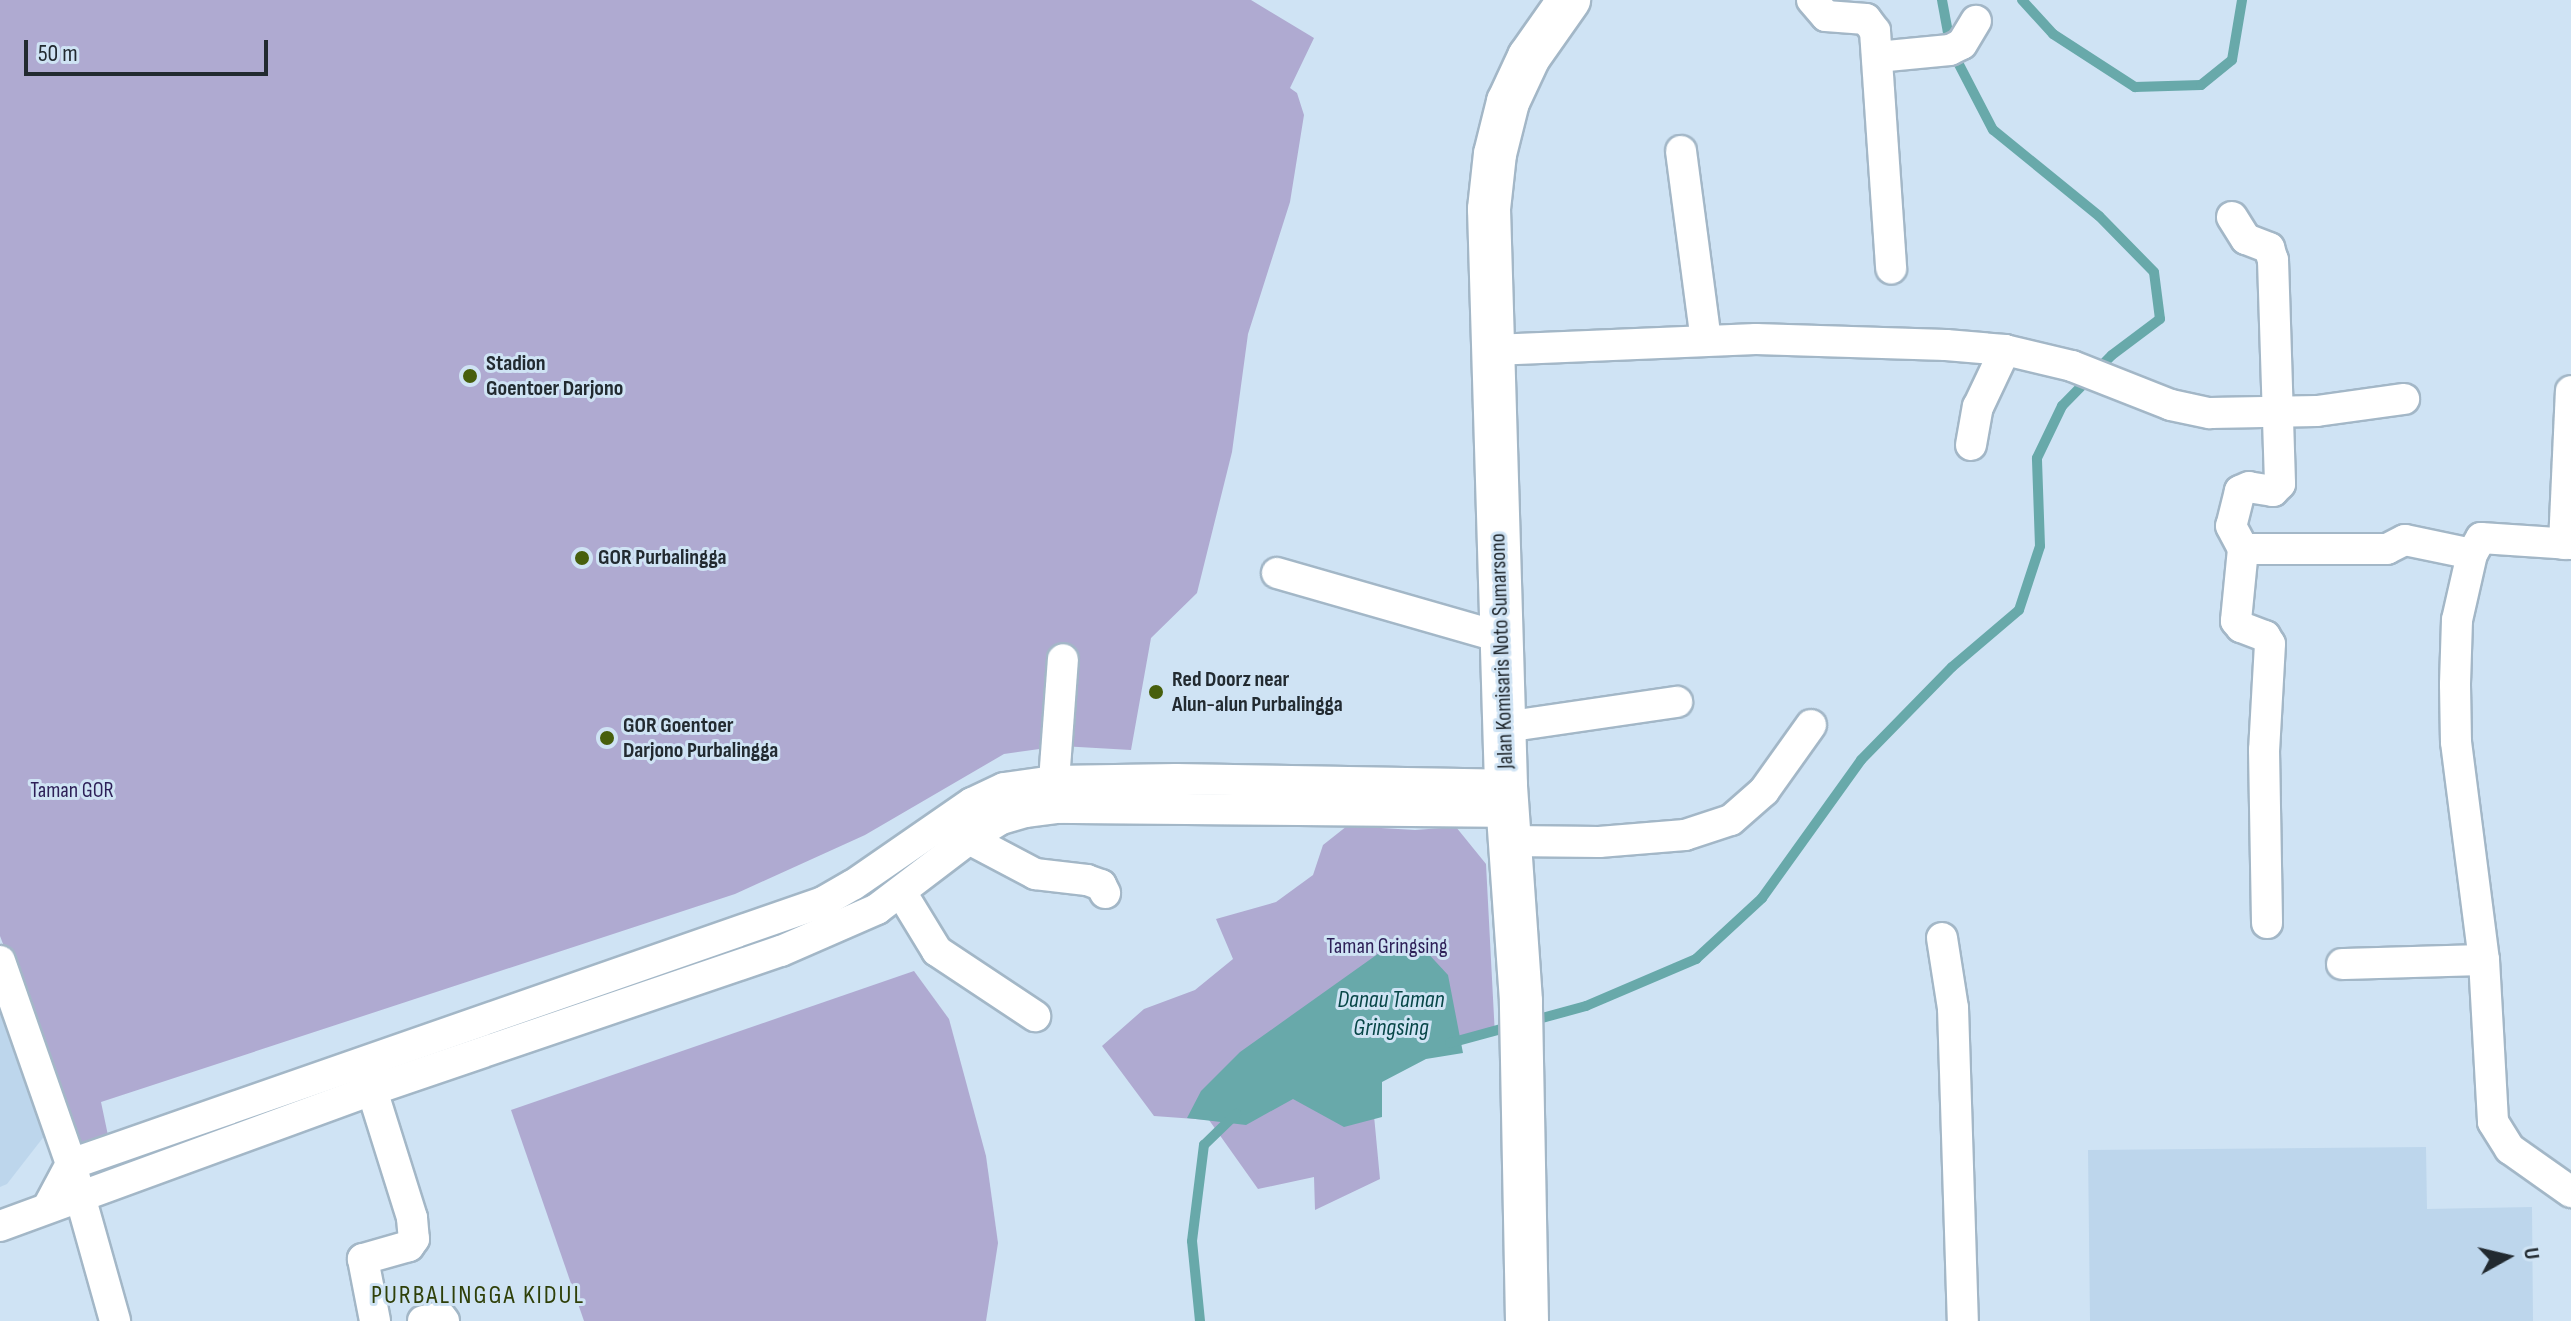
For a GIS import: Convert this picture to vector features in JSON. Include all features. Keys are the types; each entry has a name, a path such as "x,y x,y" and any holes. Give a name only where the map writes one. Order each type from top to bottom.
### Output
{"street":[{"name":"Jalan Komisaris Noto Sumarsono","path":"1527,1321 1521,1001 1500,637 1489,209 1495,154 1508,102 1529,57 1569,0"},
{"path":"1812,0 1826,16 1866,19 1872,23 1888,172 1891,268"},
{"path":"1877,57 1950,50 1962,44 1976,21"},
{"path":"1681,151 1706,340"},
{"path":"2232,217 2246,239 2272,253 2280,484 2273,491 2243,488 2236,496 2231,529 2243,549 2236,621 2241,627 2265,636 2270,644 2264,750 2267,923"},
{"path":"1493,350 1706,340 1801,340 2005,350 2072,366 2171,405 2210,413 2317,411 2404,399"},
{"path":"1971,445 1978,407 2005,350"},
{"path":"2571,391 2567,544 2486,537 2481,538 2472,554 2457,620 2456,742 2484,960 2492,1109 2496,1131 2510,1149 2571,1192"},
{"path":"2243,549 2387,549 2405,540 2472,554"},
{"path":"1277,573 1500,637"},
{"path":"1054,781 1063,659"},
{"path":"1505,727 1677,702"},
{"path":"48,1207 71,1164 823,902 853,885 972,803 1004,788 1054,781 1284,780 1509,813 1599,842 1685,835 1731,820 1764,791 1811,725"},
{"path":"1176,779 1178,809"},
{"path":"1284,780 1285,812"},
{"path":"0,1226 372,1090 781,951 877,909 969,839 1001,819 1025,812 1060,808 1509,813"},
{"path":"969,839 1011,864 1035,874 1087,880 1101,885 1105,893"},
{"path":"901,892 937,951 1035,1016"},
{"path":"1942,938 1953,1008 1963,1321"},
{"path":"2342,964 2484,960"},
{"path":"0,961 71,1164 115,1321"},
{"path":"372,1090 412,1218 414,1239 409,1246 363,1259 375,1321"},
{"path":"423,1321 441,1317 444,1321"}],"shaded area":[{"path":"0,993 49,1130 7,1184 0,1187"},
{"path":"2426,1147 2427,1209 2532,1207 2533,1321 2090,1321 2088,1150"}],"green space":[{"name":"GOR Purbalingga","path":"0,0 1251,0 1314,38 1290,88 1297,93 1304,115 1290,202 1248,334 1232,452 1197,593 1151,638 1131,750 1061,746 1004,754 865,835 735,894 101,1102 110,1145 84,1159 0,936"},
{"name":"Taman Gringsing","path":"1347,826 1415,830 1456,827 1486,864 1495,1036 1431,1038 1371,1084 1380,1179 1315,1210 1314,1177 1258,1189 1209,1120 1154,1116 1102,1046 1144,1009 1195,990 1233,959 1216,919 1276,902 1313,875 1323,845"},
{"path":"914,971 949,1019 986,1156 998,1243 986,1321 584,1321 511,1110"}],"water":[{"name":"Danau Taman Gringsing","path":"1389,946 1423,948 1448,975 1463,1053 1426,1059 1382,1082 1382,1117 1344,1127 1293,1099 1246,1125 1187,1118 1201,1091 1240,1052"}],"waterway":[{"path":"1531,1021 1586,1006 1696,959 1762,898 1861,760 1952,667 2019,610 2040,546 2037,458 2062,406 2112,355 2160,319 2154,272 2099,216 1993,130 1951,49 1942,0"},
{"path":"2022,0 2053,34 2135,87 2201,85 2232,60 2242,0"},
{"path":"1450,1043 1512,1026"},
{"path":"1200,1321 1192,1241 1204,1145 1236,1114"}],"place":[{"name":"Stadion Goentoer Darjono","path":"470,376"},
{"name":"GOR Purbalingga","path":"582,558"},
{"name":"Red Doorz near Alun-alun Purbalingga","path":"1156,692"},
{"name":"GOR Goentoer Darjono Purbalingga","path":"607,738"}],"district":[{"name":"PURBALINGGA KIDUL","path":"478,1296"}],"park label":[{"name":"Taman GOR","path":"72,791"}]}
